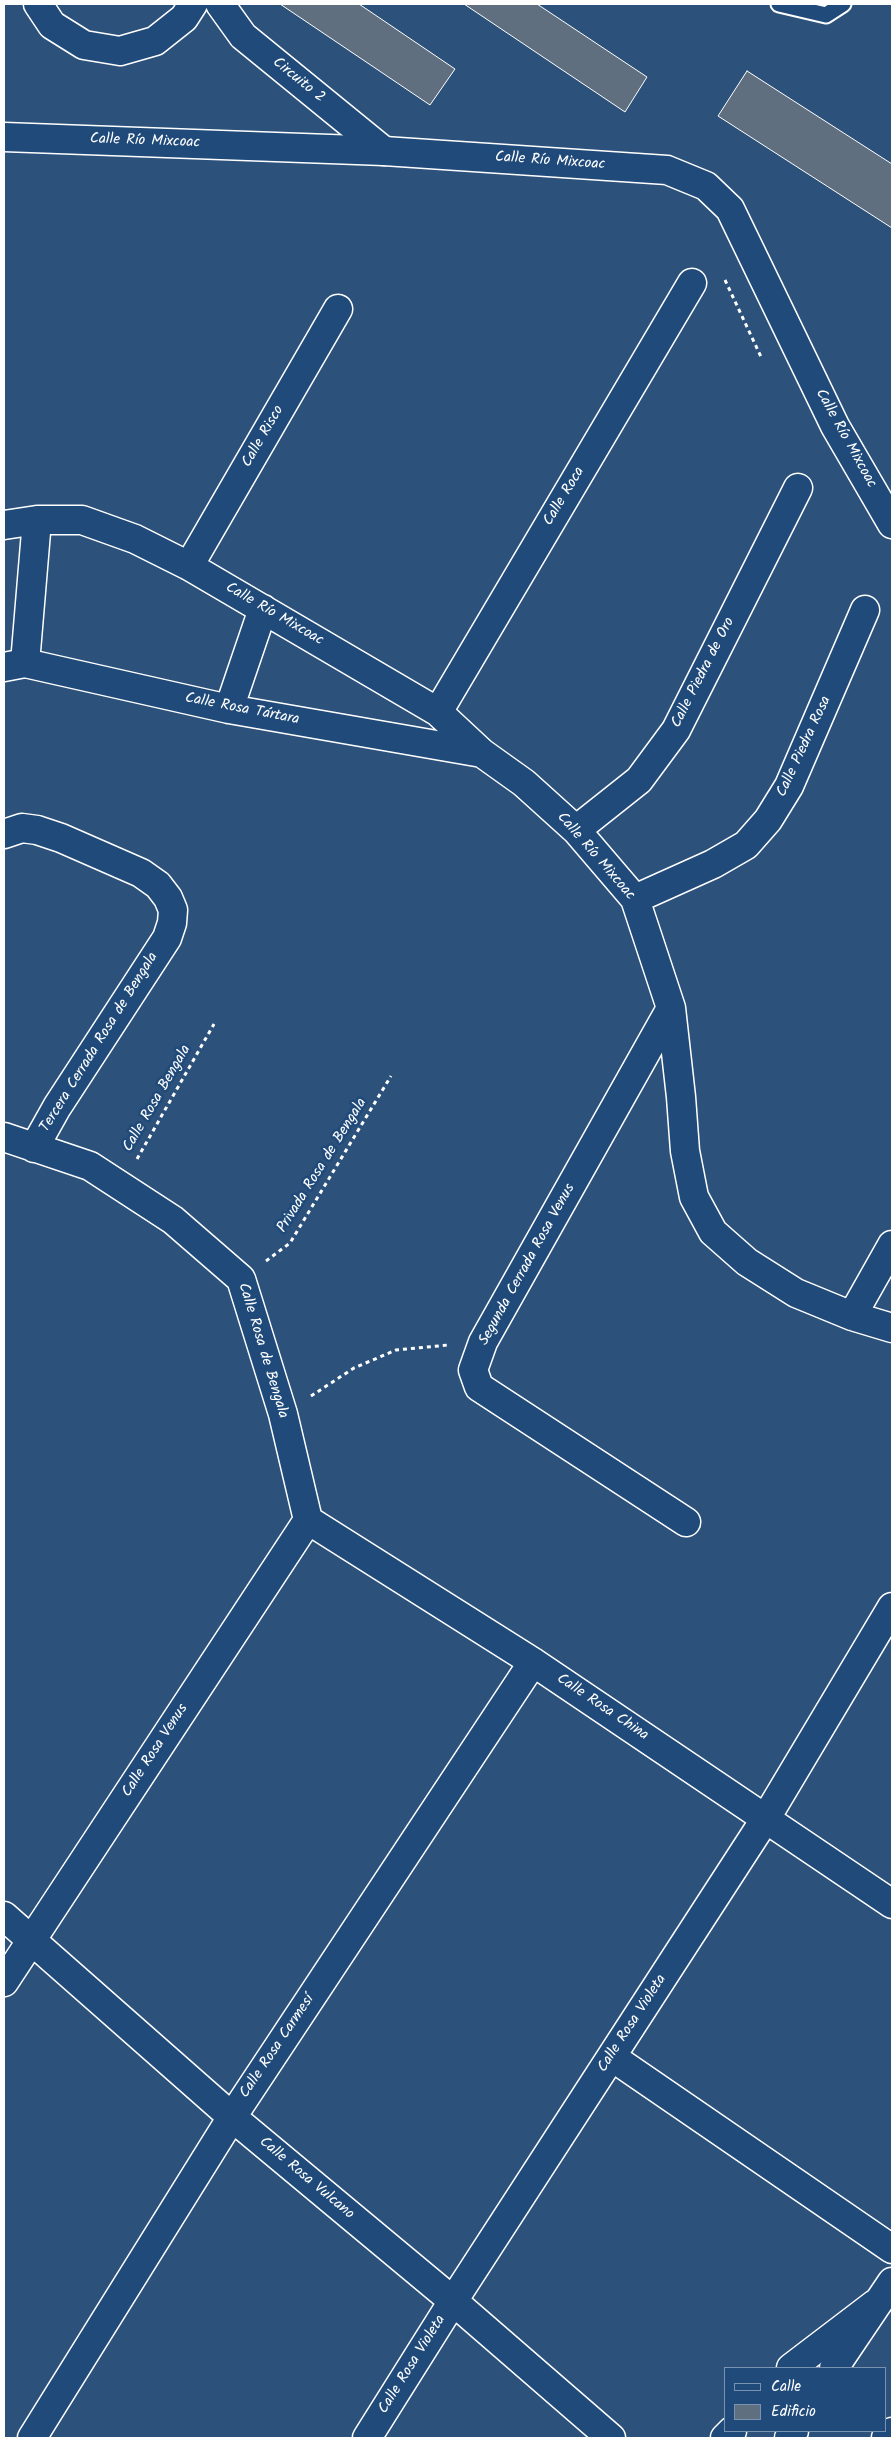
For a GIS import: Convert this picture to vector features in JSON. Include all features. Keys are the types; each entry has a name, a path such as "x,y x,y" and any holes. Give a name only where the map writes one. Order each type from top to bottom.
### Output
{"street":[{"path":"38,4 52,25 84,45 120,50 156,41 184,18 193,4"},
{"name":"Circuito 2","path":"220,4 243,36 384,151"},
{"name":"Calle Río Mixcoac","path":"4,138 384,151 667,170 706,186 730,209 835,426 892,524"},
{"name":"Calle Roca","path":"438,712 692,283"},
{"name":"Calle Risco","path":"189,566 338,309"},
{"name":"Calle Piedra de Oro","path":"576,830 639,780 676,730 798,488"},
{"path":"14,665 37,520"},
{"name":"Calle Río Mixcoac","path":"4,525 37,520 82,520 135,539 189,566 438,712 482,753 524,783 576,830 635,899 671,1008 682,1097 685,1151 694,1197 713,1232 747,1262 796,1293 852,1316 892,1328"},
{"path":"229,709 264,609"},
{"name":"Calle Piedra Rosa","path":"635,899 713,864 746,845 768,820 790,786 865,610"},
{"name":"Calle Rosa Tártara","path":"14,665 229,709 482,753"},
{"name":"Tercera Cerrada Rosa de Bengala","path":"4,834 22,828 37,830 62,838 141,873 158,885 168,898 173,910 172,923 167,938 57,1107 34,1148"},
{"name":"Segunda Cerrada Rosa Venus","path":"671,1008 483,1342 473,1370 479,1387 686,1522"},
{"name":"Calle Rosa de Bengala","path":"4,1137 90,1166 173,1220 241,1279 282,1414 308,1520"},
{"path":"852,1316 892,1245"},
{"name":"Calle Rosa China","path":"308,1520 534,1662 892,1904"},
{"name":"Calle Rosa Venus","path":"4,1982 308,1520"},
{"name":"Calle Rosa Violeta","path":"367,2438 453,2301 766,1818 892,1607"},
{"name":"Calle Rosa Carmesí","path":"32,2438 232,2117 534,1662"},
{"name":"Calle Rosa Vulcano","path":"4,1916 232,2117 453,2301 611,2438"},
{"path":"612,2057 892,2249"},
{"path":"792,2367 884,2293"},
{"path":"835,2367 884,2293"},
{"path":"886,2438 892,2432"}],"lane":[{"path":"779,4 826,15 843,4"}],"path":[{"path":"725,279 762,359"},
{"name":"Calle Rosa Bengala","path":"121,1185 214,1024"},
{"name":"Privada Rosa de Bengala","path":"241,1279 290,1243 392,1076"},
{"path":"282,1414 354,1368 396,1350 483,1342"}],"building":[{"path":"280,4 359,4 455,69 430,105"},
{"path":"464,4 537,4 647,77 625,112"},
{"path":"747,71 892,164 892,228 718,116"}]}
